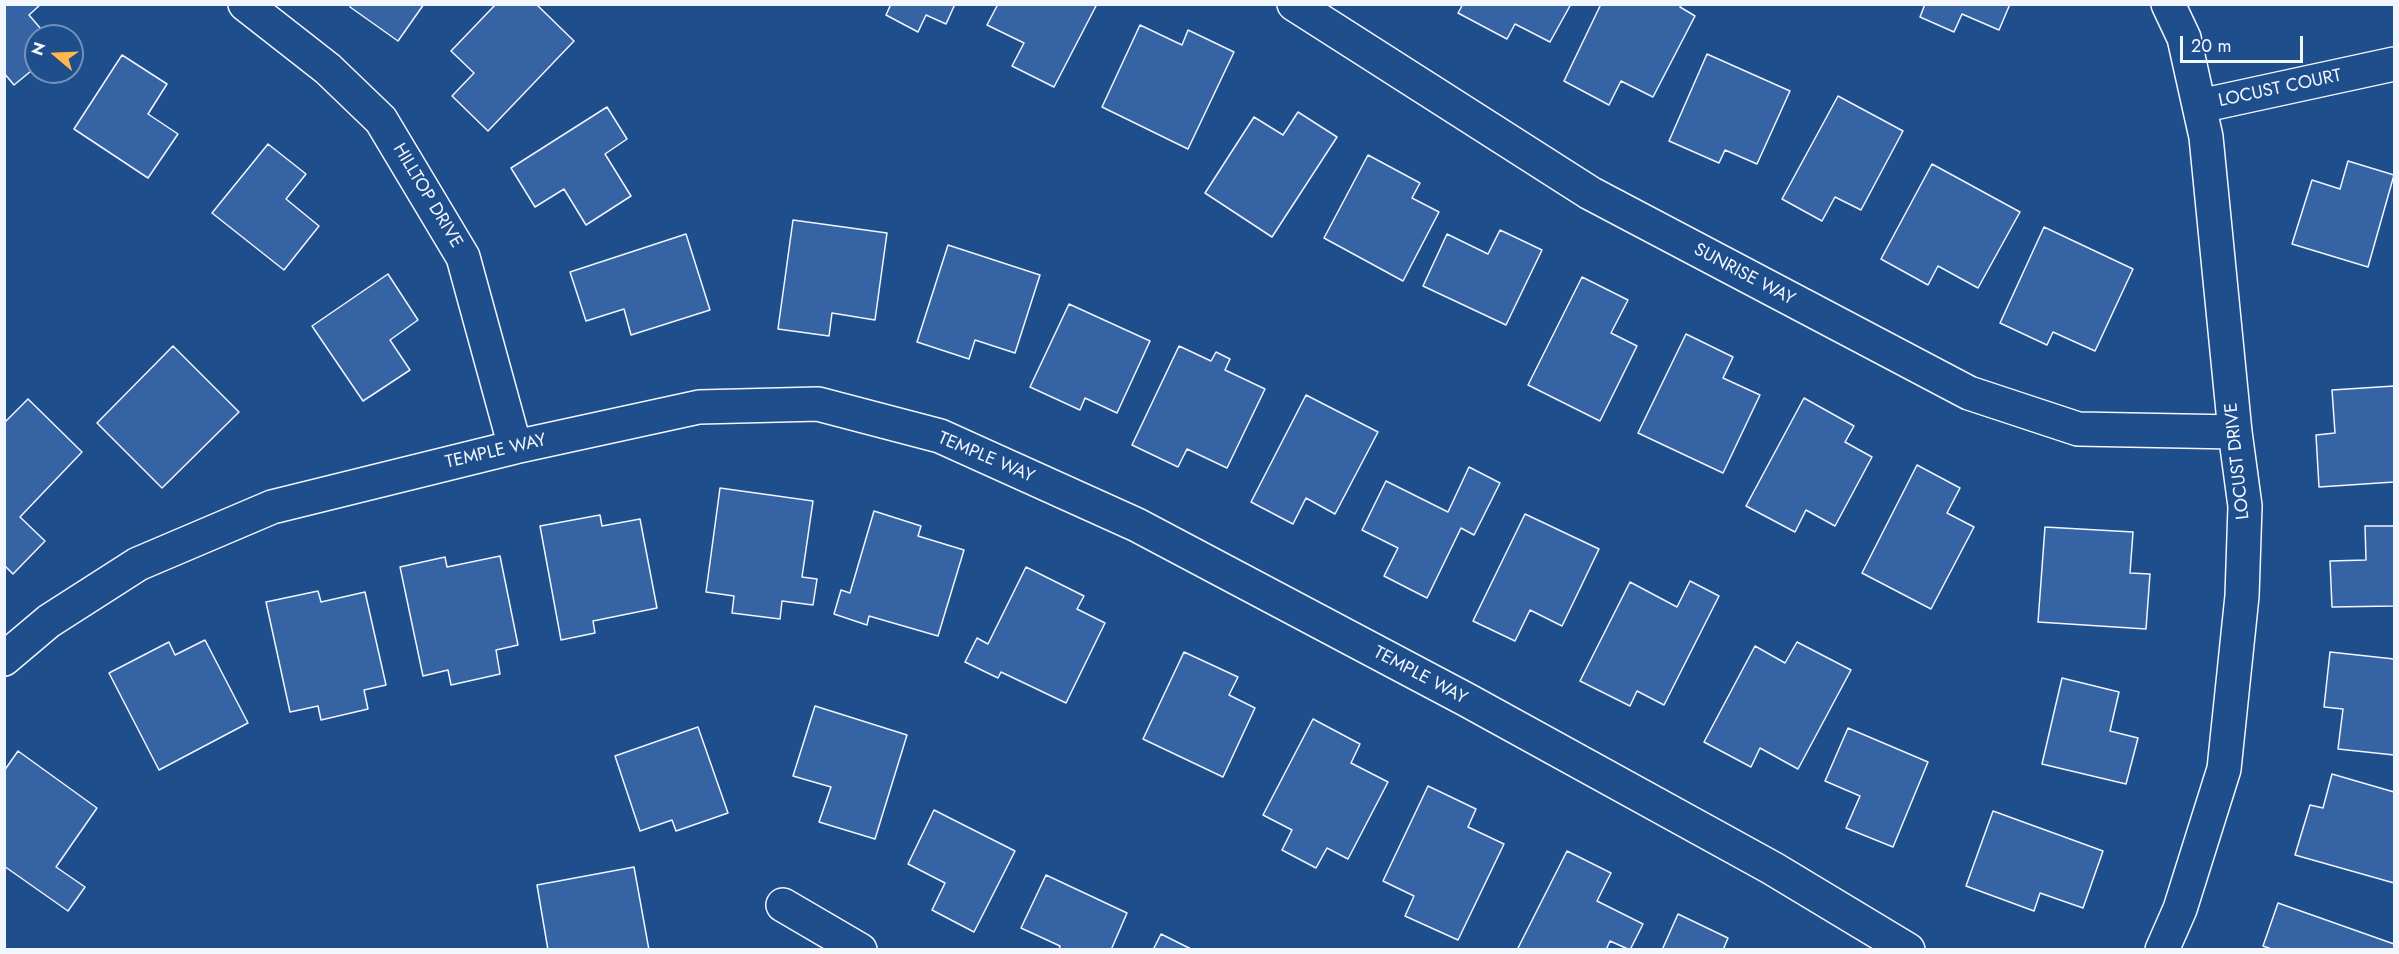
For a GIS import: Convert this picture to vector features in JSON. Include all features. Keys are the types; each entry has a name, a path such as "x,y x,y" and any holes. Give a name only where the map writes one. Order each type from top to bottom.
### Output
{"street":[{"name":"HILLTOP DRIVE","path":"244,4 328,69 381,120 464,257 515,447"},
{"name":"SUNRISE WAY","path":"1294,4 1590,194 1969,393 2078,429 2235,432"},
{"name":"LOCUST DRIVE","path":"2162,950 2180,909 2224,769 2242,596 2246,506 2235,432 2206,136 2184,38 2168,4"},
{"name":"LOCUST COURT","path":"2200,106 2394,64"},
{"name":"TEMPLE WAY","path":"4,659 49,621 138,564 272,507 515,447 699,407 818,404 940,436 1157,536 1467,700 1773,868 1870,924 1908,950"},
{"path":"783,905 860,950"}],"building":[{"path":"4,4 41,4 29,15 37,24 24,24 24,77 14,85 4,73"},
{"path":"351,4 424,4 398,41 350,7"},
{"path":"496,4 536,4 574,41 488,131 452,96 474,73 451,51"},
{"path":"891,4 955,4 946,24 926,15 918,32 886,15"},
{"path":"998,4 1097,4 1054,87 1012,66 1024,43 987,25"},
{"path":"1463,4 1571,4 1550,42 1515,24 1507,39 1458,13"},
{"path":"1601,4 1681,4 1680,7 1695,16 1653,97 1621,81 1609,105 1564,81"},
{"path":"1925,4 2010,4 1999,30 1962,14 1954,32 1920,17"},
{"path":"1140,25 1182,45 1188,30 1234,52 1188,149 1102,107"},
{"path":"1707,54 1790,91 1757,164 1725,150 1719,163 1669,141"},
{"path":"122,55 167,84 148,114 178,134 148,178 74,129"},
{"path":"1838,96 1903,131 1861,210 1835,197 1822,221 1782,199"},
{"path":"607,107 627,139 605,154 631,196 586,225 564,189 535,207 511,168"},
{"path":"1298,112 1337,137 1272,237 1205,193 1254,117 1283,135"},
{"path":"268,144 306,174 286,199 319,226 284,270 212,213"},
{"path":"1368,155 1420,183 1412,198 1439,212 1403,281 1324,238"},
{"path":"2348,161 2394,175 2368,267 2292,244 2312,180 2340,189"},
{"path":"1932,164 2020,212 1978,288 1938,266 1928,285 1881,259"},
{"path":"793,220 887,233 875,320 832,313 829,336 778,329"},
{"path":"2044,227 2133,269 2095,351 2053,332 2047,345 2000,323"},
{"path":"1500,230 1542,250 1506,325 1423,286 1447,234 1488,254"},
{"path":"686,234 710,310 631,335 624,309 586,321 570,272"},
{"path":"948,245 1040,275 1015,353 975,340 969,359 917,342"},
{"path":"388,274 418,320 390,340 410,370 363,401 312,326"},
{"path":"1582,277 1628,300 1611,333 1637,346 1600,421 1528,385"},
{"path":"1069,304 1150,341 1117,413 1085,398 1080,410 1030,387"},
{"path":"1686,334 1733,357 1723,378 1760,395 1723,473 1638,433"},
{"path":"173,346 239,412 162,488 97,423"},
{"path":"1179,346 1211,361 1216,352 1230,359 1225,370 1265,389 1227,468 1187,449 1178,467 1132,445"},
{"path":"2394,386 2394,482 2319,487 2316,435 2335,433 2332,390"},
{"path":"1306,395 1378,432 1335,514 1306,498 1293,524 1251,502"},
{"path":"1804,398 1854,426 1845,442 1872,457 1835,526 1806,510 1795,532 1746,506"},
{"path":"28,399 82,452 20,517 45,541 13,574 4,565 4,423"},
{"path":"1917,465 1960,488 1947,513 1974,527 1931,609 1862,573"},
{"path":"1469,467 1500,483 1474,535 1461,528 1427,598 1384,576 1398,548 1362,530 1386,481 1448,512"},
{"path":"720,488 813,501 802,577 817,579 813,605 782,601 780,619 732,613 734,596 706,592"},
{"path":"874,511 921,526 918,536 964,550 938,636 869,616 867,625 834,614 841,590 850,593"},
{"path":"1525,514 1599,549 1562,626 1530,610 1515,641 1473,621"},
{"path":"600,515 602,526 640,519 657,608 593,621 595,633 561,640 540,526"},
{"path":"2365,526 2394,526 2394,606 2332,607 2330,561 2366,560"},
{"path":"2045,527 2133,532 2130,573 2150,574 2146,629 2038,622"},
{"path":"500,556 518,645 496,650 500,674 451,685 448,670 423,676 400,567 445,557 447,567"},
{"path":"1026,567 1084,596 1077,609 1105,623 1066,703 1001,672 998,678 965,662 977,638 988,644"},
{"path":"1690,581 1719,596 1664,705 1637,691 1630,706 1580,681 1630,582 1677,607"},
{"path":"318,591 321,602 365,592 386,685 364,690 368,709 321,720 318,706 290,712 266,602"},
{"path":"205,640 248,723 159,770 109,673 169,642 175,655"},
{"path":"1797,642 1851,670 1798,769 1760,748 1751,767 1704,742 1755,646 1785,663"},
{"path":"1184,652 1238,677 1229,695 1255,708 1223,777 1143,739"},
{"path":"2330,652 2394,659 2394,755 2338,749 2343,709 2324,707"},
{"path":"2062,678 2119,692 2110,731 2138,738 2126,784 2042,764"},
{"path":"815,706 907,735 875,839 819,822 831,787 793,776"},
{"path":"1313,719 1360,744 1351,763 1388,782 1348,859 1327,848 1316,868 1282,850 1292,830 1263,815"},
{"path":"698,727 728,813 676,831 672,820 640,831 615,756"},
{"path":"1848,728 1928,762 1893,847 1846,828 1860,796 1825,781"},
{"path":"18,751 97,808 56,867 85,887 68,911 4,866 4,771"},
{"path":"2332,774 2394,792 2394,883 2295,855 2310,805 2323,808"},
{"path":"1428,786 1476,809 1468,827 1504,844 1458,940 1405,916 1414,896 1383,881"},
{"path":"934,810 1015,851 974,932 932,910 945,883 908,864"},
{"path":"1993,811 2103,851 2083,908 2040,893 2034,911 1966,886"},
{"path":"1567,851 1611,873 1597,901 1643,924 1630,950 1610,941 1606,950 1517,950"},
{"path":"634,867 649,950 548,950 537,885"},
{"path":"1046,875 1127,913 1111,950 1059,950 1060,946 1021,928"},
{"path":"2278,903 2394,944 2394,950 2274,950 2263,946"},
{"path":"1678,914 1728,938 1723,950 1662,950"},
{"path":"1161,934 1193,950 1153,950"}]}
